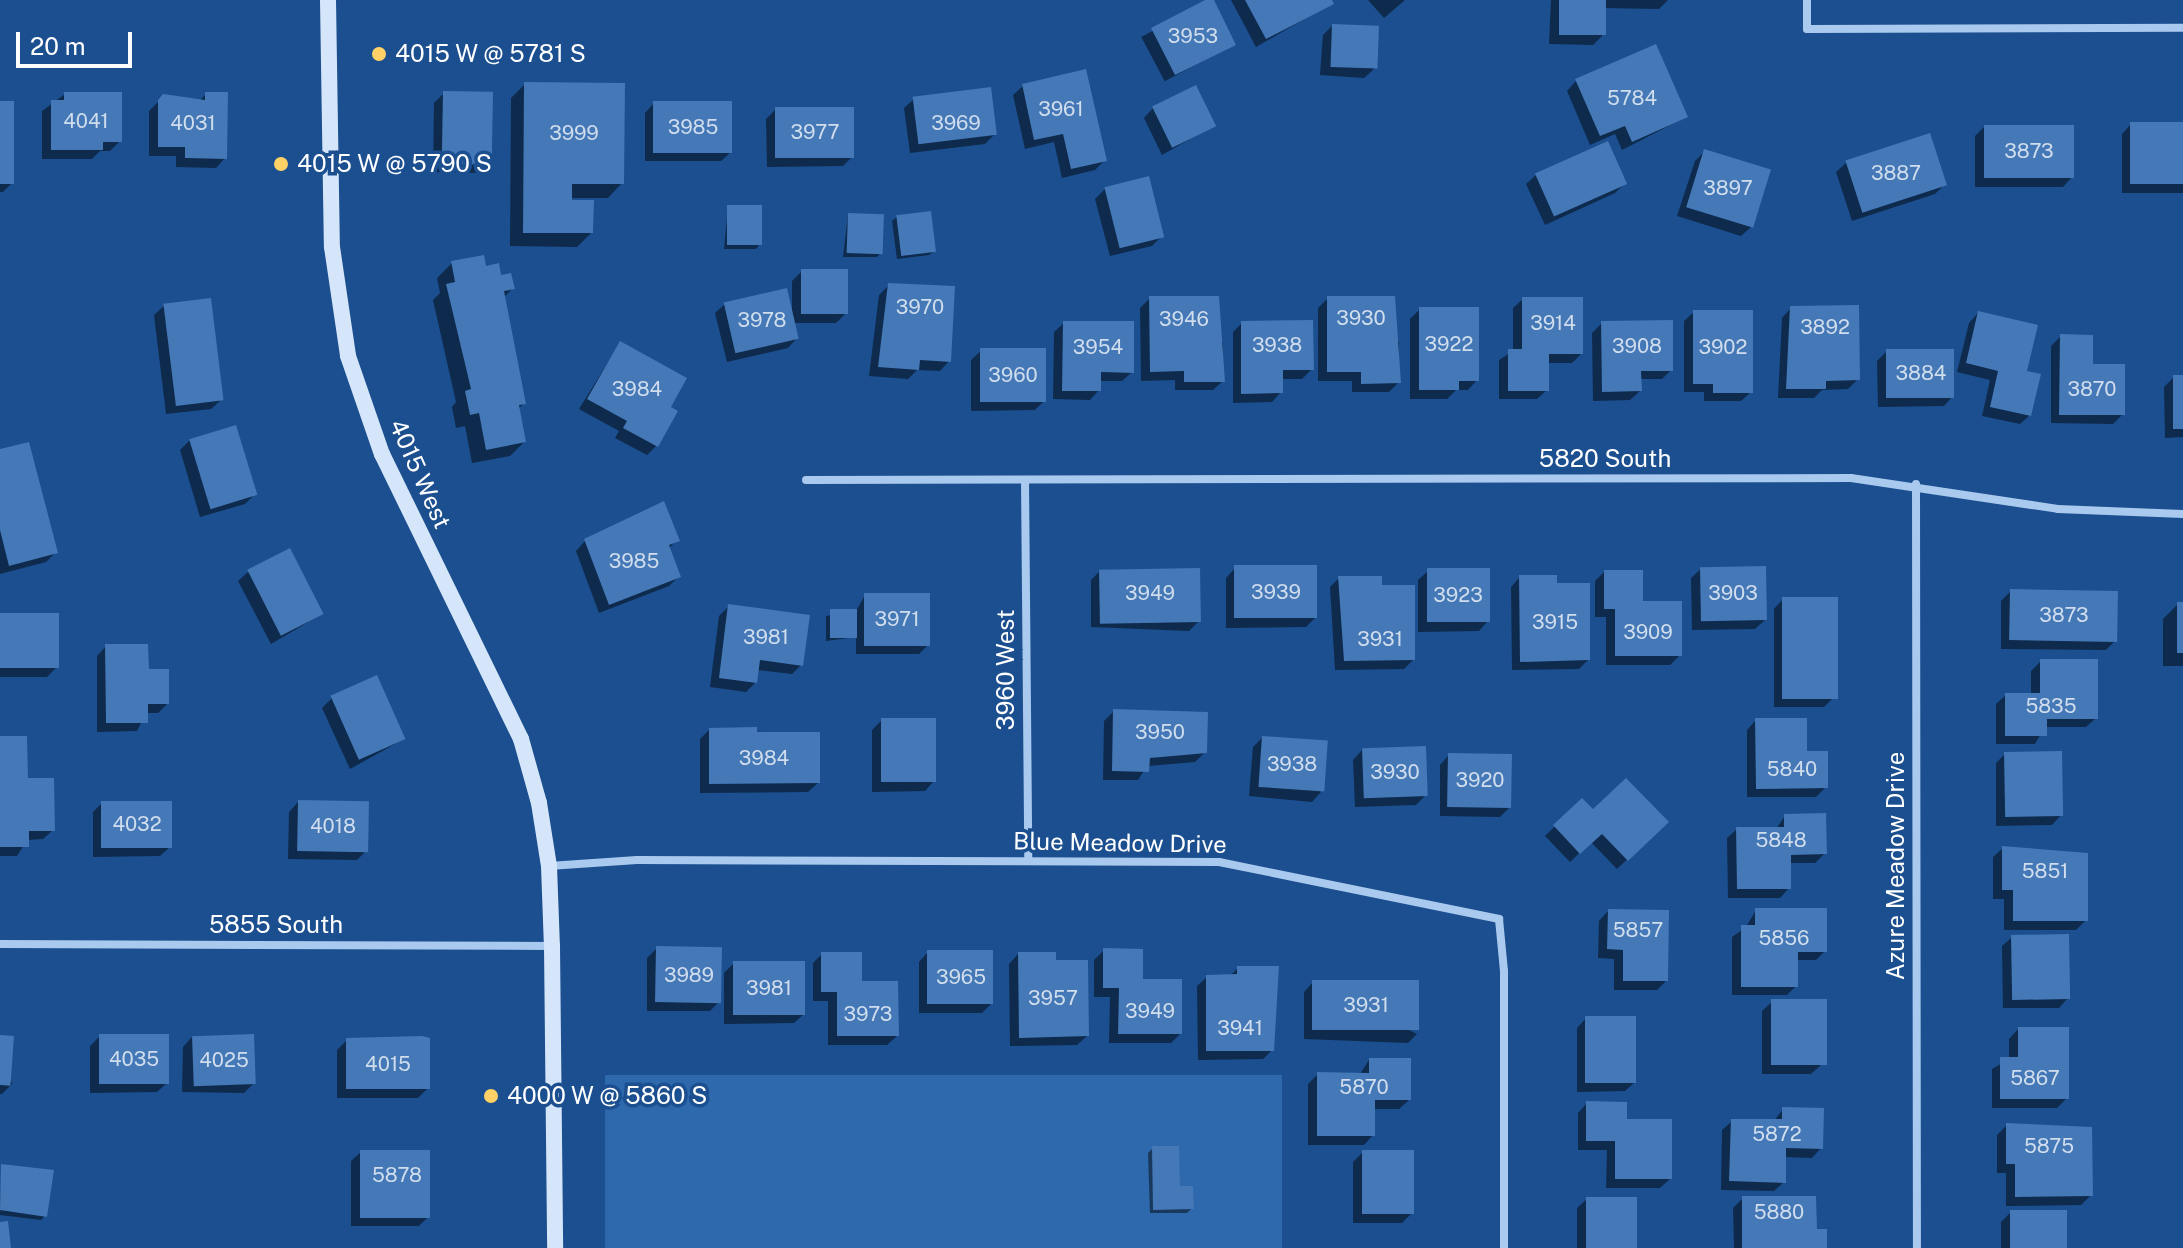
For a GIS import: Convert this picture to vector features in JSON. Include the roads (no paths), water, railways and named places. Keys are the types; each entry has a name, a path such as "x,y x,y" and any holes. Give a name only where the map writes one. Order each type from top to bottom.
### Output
{"street":[{"name":"4015 West","path":"328,0 332,247 348,356 382,454 521,739 549,866 555,1248"},
{"path":"1807,0 1807,29 2183,28"},
{"name":"5820 South","path":"806,480 1851,478 1916,484 2058,509 2183,514"},
{"name":"3960 West","path":"1025,480 1028,860"},
{"name":"Azure Meadow Drive","path":"1916,484 1917,1248"},
{"name":"Blue Meadow Drive","path":"549,866 637,860 1219,862 1499,919 1504,971 1504,1248"},
{"name":"5855 South","path":"0,944 552,946"}],"place":[{"name":"4015 W @ 5781 S","path":"379,54"},
{"name":"4015 W @ 5790 S","path":"281,164"},
{"name":"4000 W @ 5860 S","path":"491,1096"}]}
